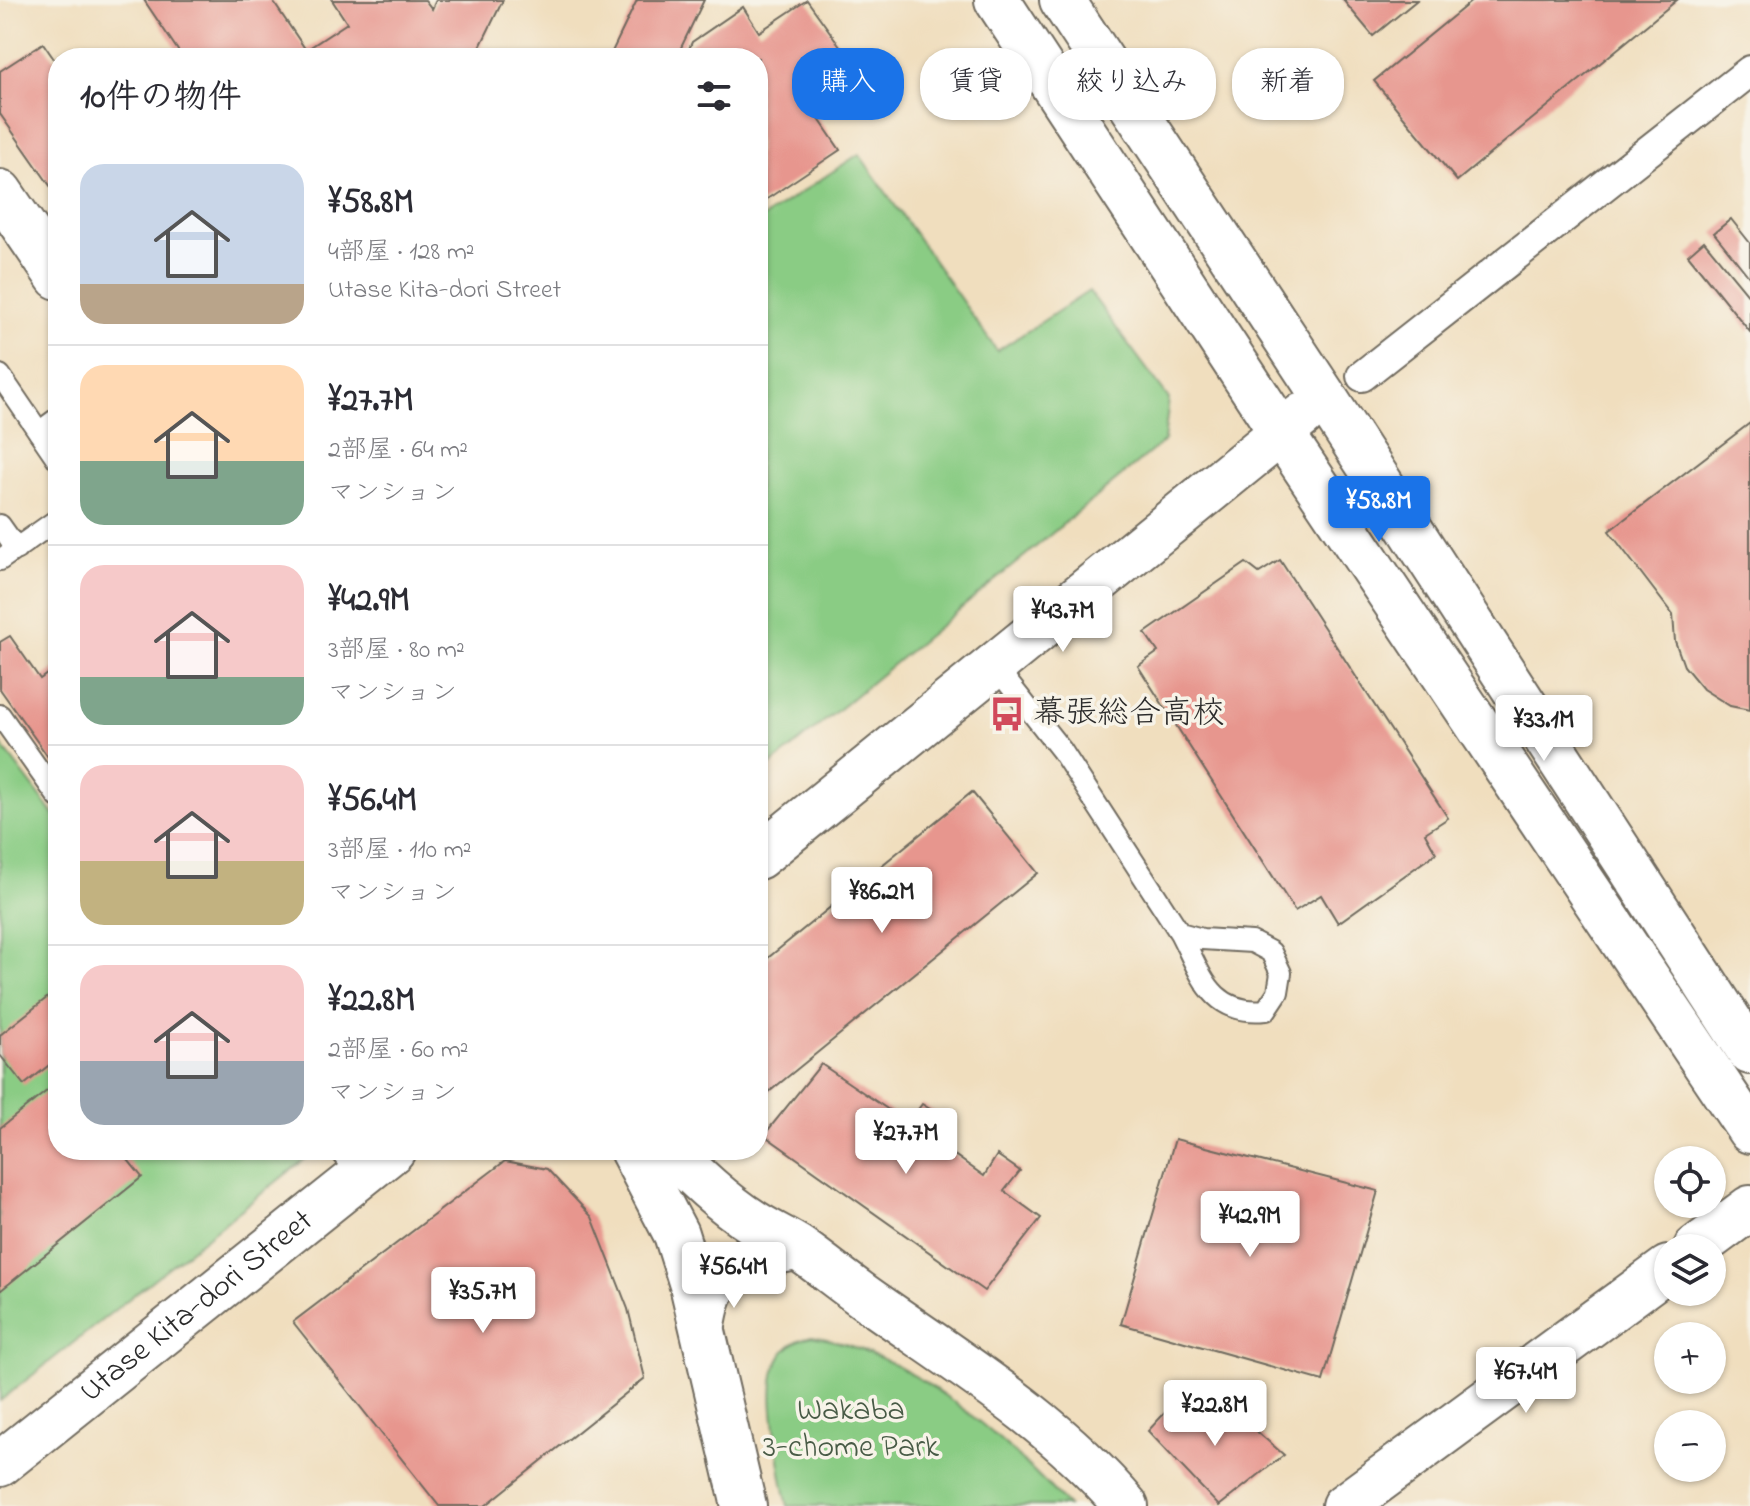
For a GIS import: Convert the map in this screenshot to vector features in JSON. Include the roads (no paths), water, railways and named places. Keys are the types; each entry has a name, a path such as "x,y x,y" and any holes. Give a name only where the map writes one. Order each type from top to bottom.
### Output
{"street":[{"path":"997,0 1281,432 1750,1131"},
{"path":"1062,0 1750,1052"},
{"path":"1362,376 1750,71"},
{"path":"7,215 48,265"},
{"path":"768,849 1325,398"},
{"name":"Utase Kita-dori Street","path":"0,1464 363,1160"},
{"path":"637,1160 676,1234 703,1324 744,1506"},
{"path":"679,1160 752,1222 798,1248 963,1364 1107,1483 1126,1506"},
{"path":"1715,1234 1750,1208"},
{"path":"703,1324 711,1294 721,1277 756,1255 798,1248"},
{"path":"1344,1506 1654,1278"}],"lane":[{"path":"0,375 48,445"},
{"path":"39,432 48,425"},
{"path":"0,525 8,554 48,526"},
{"path":"994,665 1062,751 1180,933 1200,978 1223,1001 1247,1012 1266,1010 1278,992 1281,973 1271,952 1252,942 1202,939 1180,933"},
{"path":"0,715 48,783"}],"place":[{"name":"幕張総合高校","path":"1007,714"}],"park label":[{"name":"Wakaba 3-chome Park","path":"851,1430"}]}
